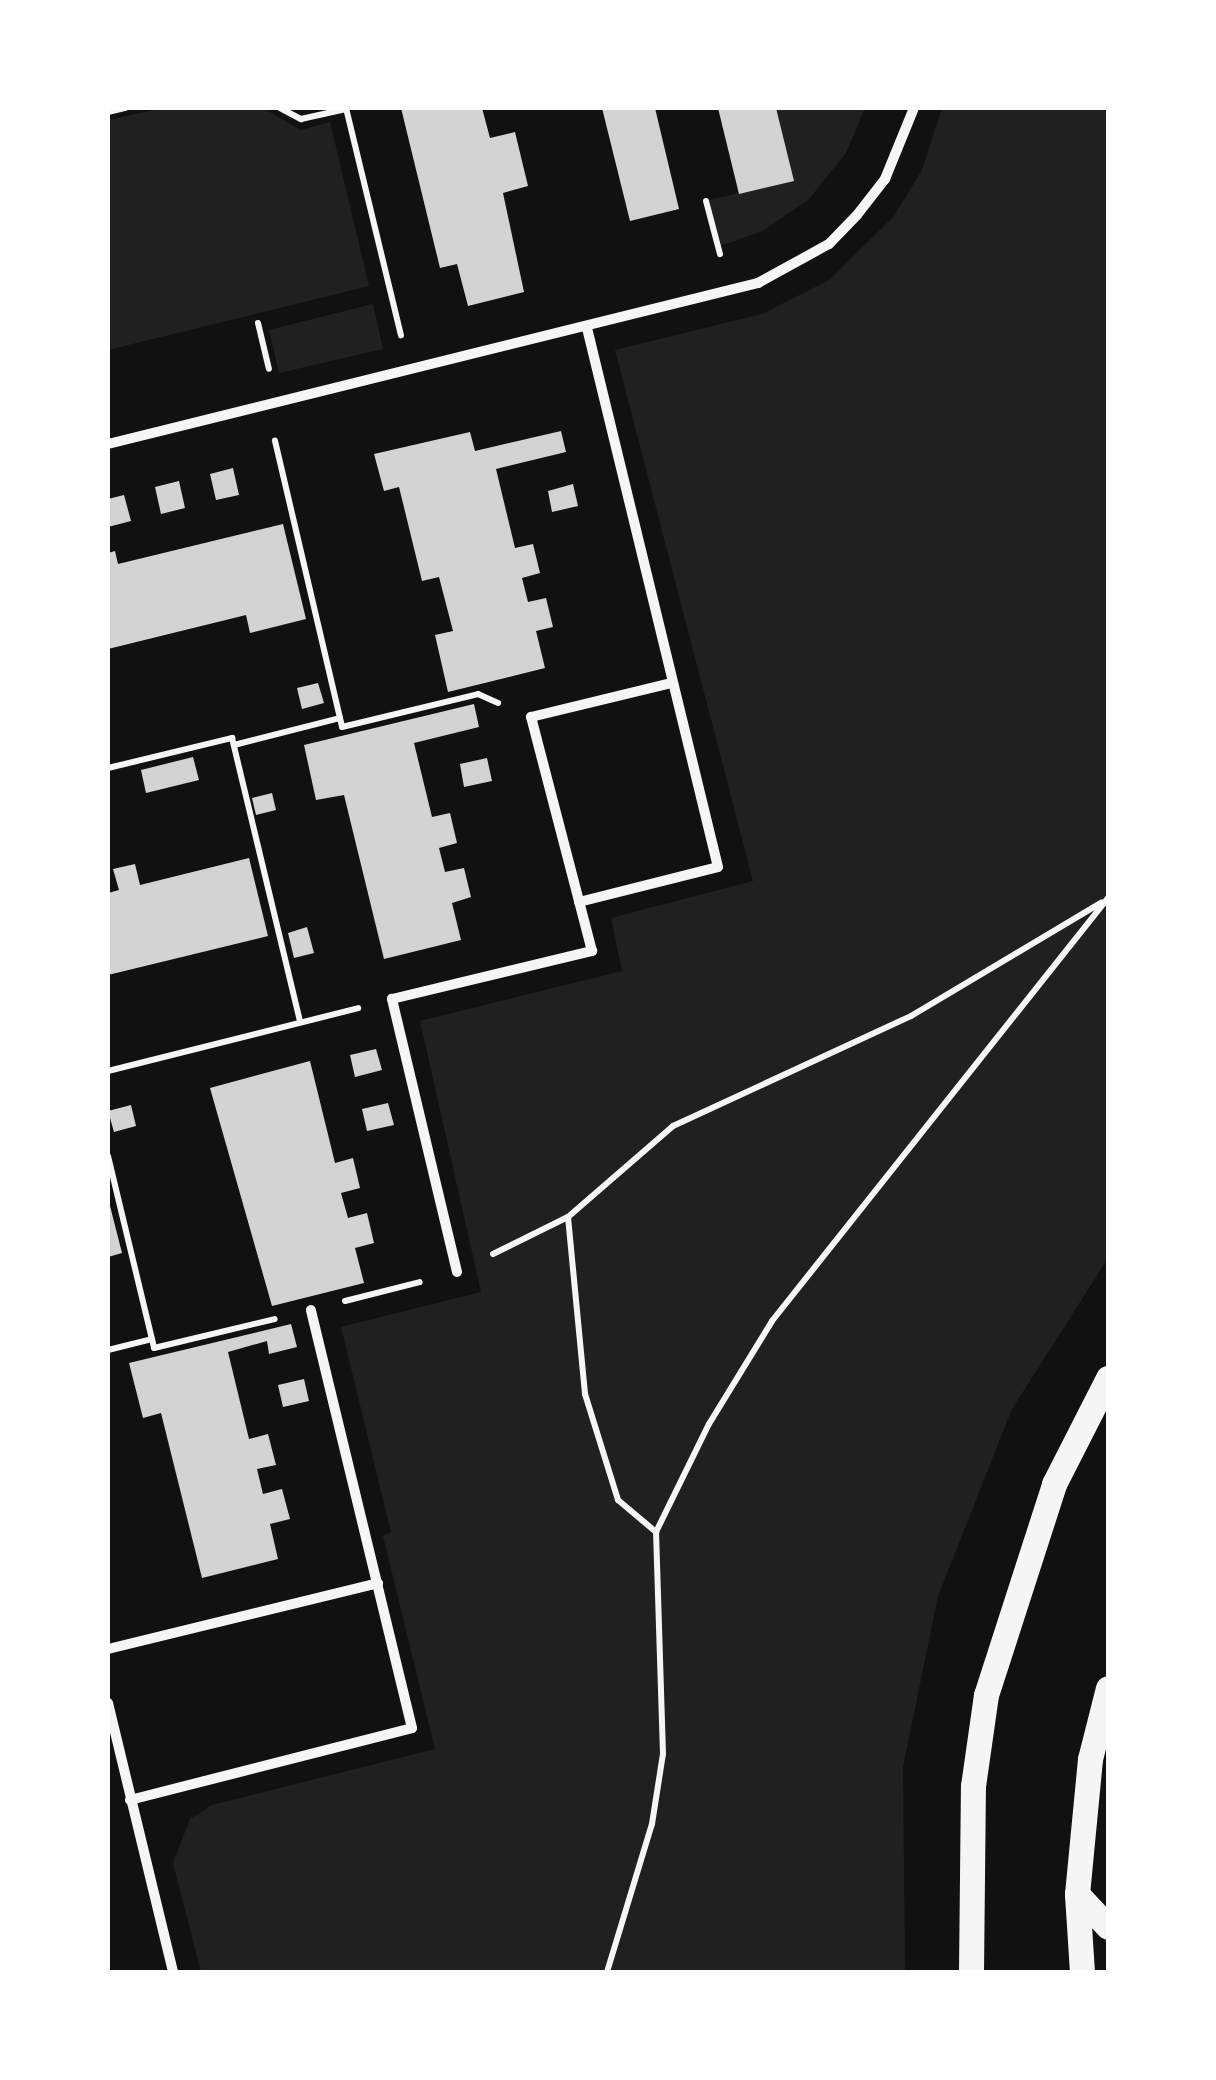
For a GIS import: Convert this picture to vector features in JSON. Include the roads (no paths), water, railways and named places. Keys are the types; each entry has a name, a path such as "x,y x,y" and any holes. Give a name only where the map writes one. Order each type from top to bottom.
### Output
{"main road":[{"path":"971,1972 974,1786 986,1695 1054,1484 1108,1378"},
{"path":"1082,1972 1078,1894 1090,1760 1108,1688"},
{"path":"1078,1894 1108,1927"}],"street":[{"path":"108,444 730,294 795,267 829,244 886,180 914,108"},
{"path":"579,902 718,867 588,328"},
{"path":"457,1272 392,999 592,951 531,717 672,683"},
{"path":"130,1800 412,1728 310,1310"},
{"path":"108,1649 378,1583"},
{"path":"108,1703 173,1972"}]}
